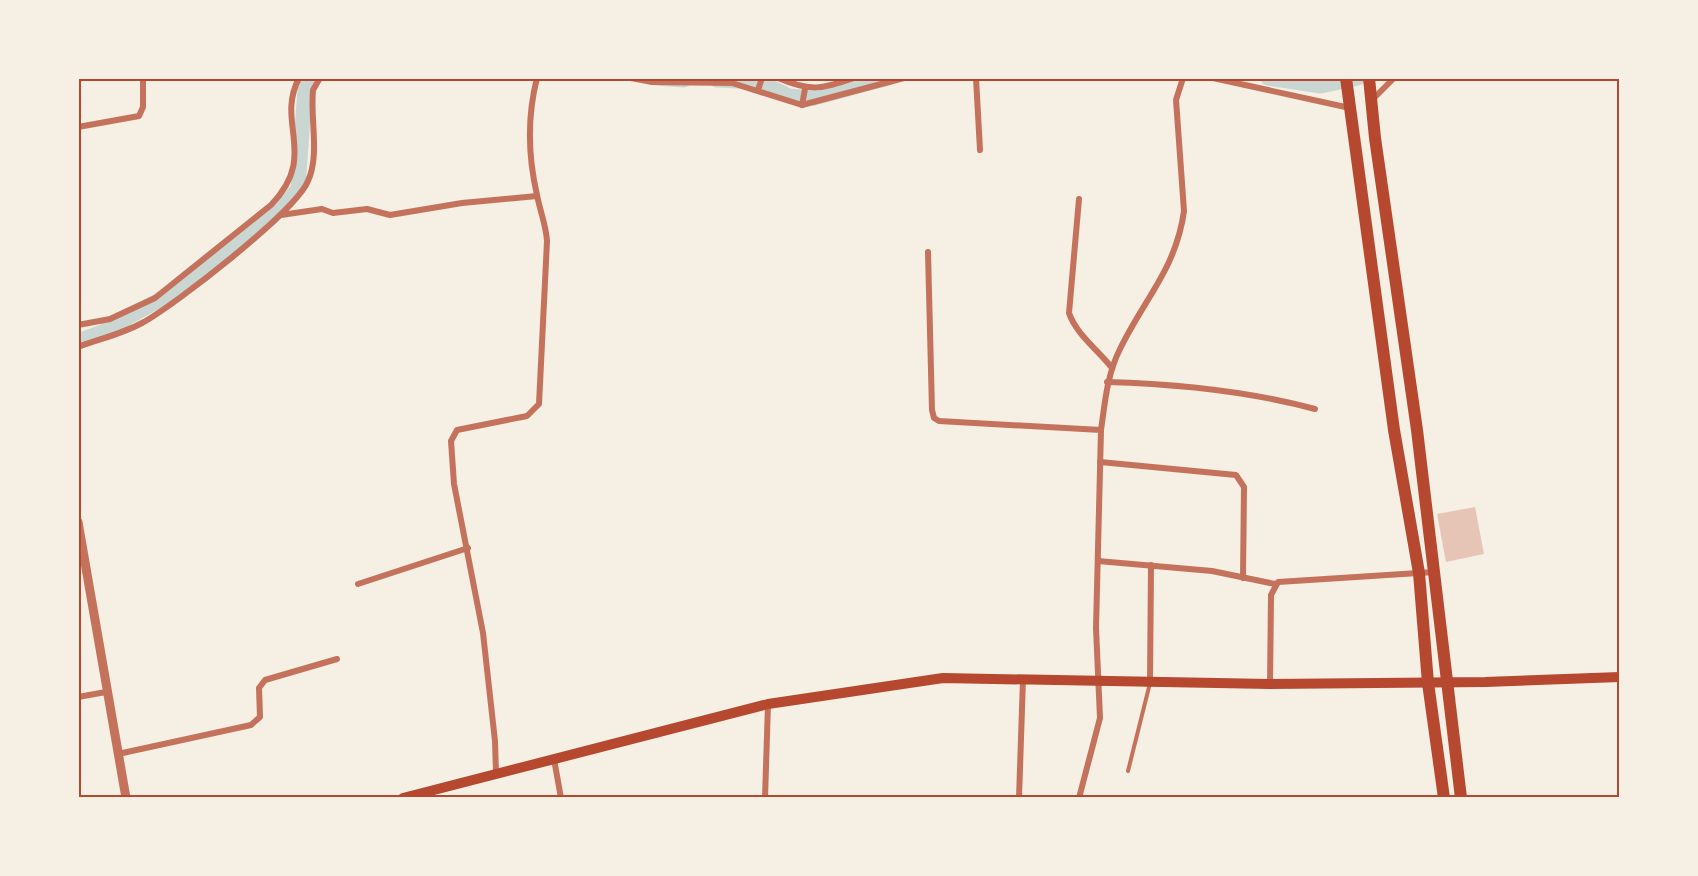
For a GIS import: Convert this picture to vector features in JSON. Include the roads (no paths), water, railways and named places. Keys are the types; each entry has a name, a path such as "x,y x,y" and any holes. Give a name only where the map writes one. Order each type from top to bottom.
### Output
{"highway":[{"path":"1346,78 1402,477 1419,573 1428,683 1444,798"},
{"path":"1370,83 1423,477 1461,798"},
{"path":"1377,306 1398,304"}],"main road":[{"path":"403,798 768,704 943,678 1270,684 1428,683 1615,677"}],"street":[{"path":"78,127 139,116 143,107 143,78"},
{"path":"78,325 110,319 141,306 207,260 272,205 289,184 296,162 293,104 299,78"},
{"path":"78,347 145,321 281,216 303,192 310,177 313,90 320,78"},
{"path":"496,773 495,741 483,633 454,484 453,434 474,425 527,416 539,404 547,242 544,216 537,196 528,130 537,78"},
{"path":"631,78 652,81 723,82 758,88 802,103 904,78"},
{"path":"758,88 762,78"},
{"path":"778,78 805,91 854,78"},
{"path":"976,78 980,150"},
{"path":"1078,798 1099,726 1100,462 1107,382 1137,317 1173,257 1182,228 1184,211 1176,100 1183,78"},
{"path":"1213,78 1350,108"},
{"path":"1371,102 1394,78"},
{"path":"802,103 805,91"},
{"path":"281,216 322,209 333,213 367,209 390,215 462,203 537,196"},
{"path":"1079,199 1069,313 1077,330 1094,345 1112,368"},
{"path":"928,252 932,410 935,419 1101,430"},
{"path":"207,260 214,268"},
{"path":"1107,382 1158,384 1246,394 1315,409"},
{"path":"1100,462 1236,475 1244,486 1243,578"},
{"path":"78,522 126,798"},
{"path":"358,584 468,548"},
{"path":"1098,561 1212,572 1275,584"},
{"path":"1150,682 1151,566"},
{"path":"1270,684 1271,595 1275,584 1281,580 1434,572"},
{"path":"118,754 250,725 260,717 259,688 265,680 336,659"},
{"path":"1019,798 1023,679"},
{"path":"78,697 106,692"},
{"path":"765,798 768,704"},
{"path":"554,759 561,798"}],"lane":[{"path":"1402,477 1423,477"},
{"path":"1128,771 1150,682"}],"waterway":[{"path":"78,341 102,332 179,289 272,217 298,189 305,88 311,78"},
{"path":"657,78 684,80"},
{"path":"717,80 760,82 789,96 814,98 888,78"},
{"path":"1268,78 1321,86 1358,78"}]}
